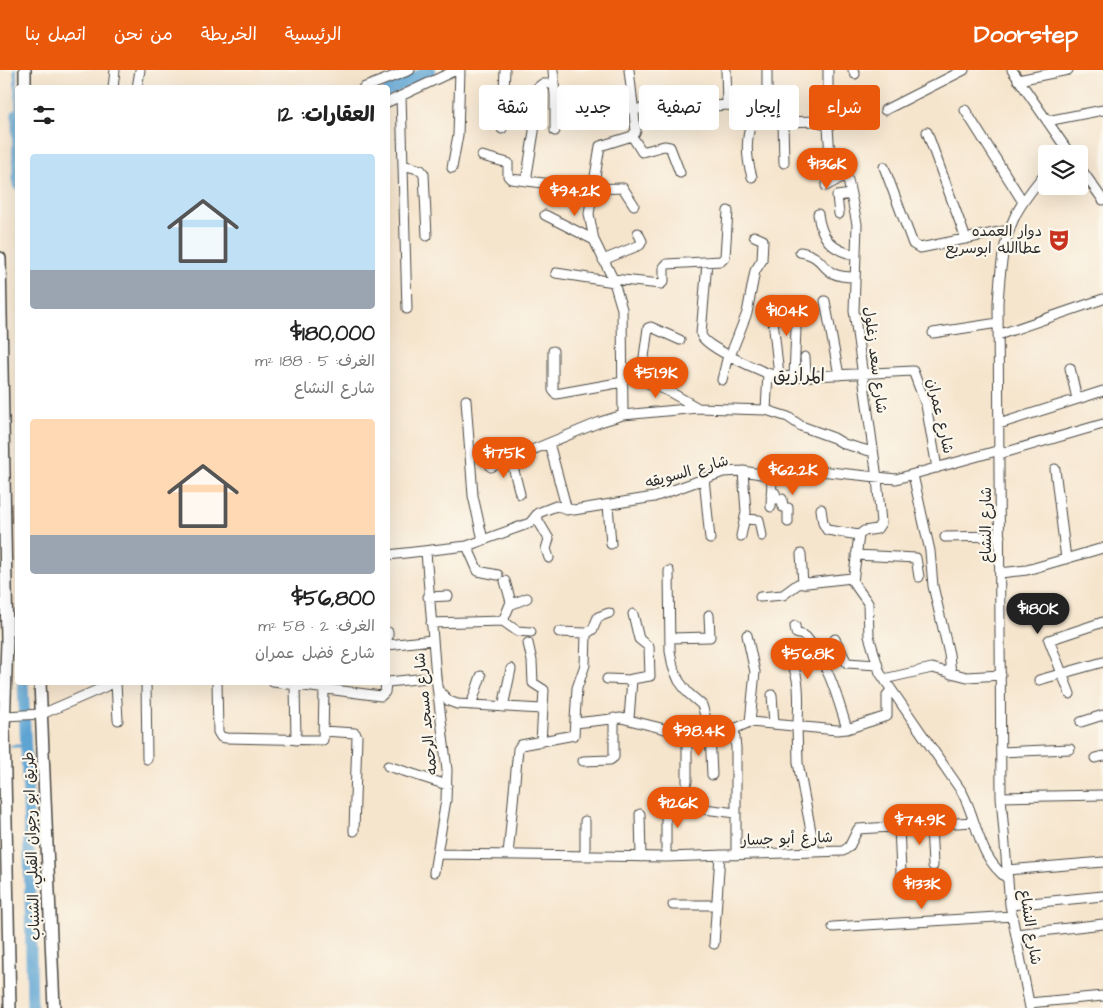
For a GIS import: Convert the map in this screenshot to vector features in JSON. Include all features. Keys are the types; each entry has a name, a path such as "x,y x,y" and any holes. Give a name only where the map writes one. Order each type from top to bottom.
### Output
{"street":[{"path":"25,70 25,85"},
{"path":"112,85 115,70"},
{"path":"138,85 140,70"},
{"path":"370,85 397,73 410,70"},
{"path":"390,101 456,70"},
{"path":"452,168 461,102 460,70"},
{"path":"504,85 505,70"},
{"path":"553,70 555,131"},
{"path":"622,415 622,309 614,280 594,240 589,214 600,146 632,136 636,129 632,110 629,70"},
{"path":"726,70 727,106"},
{"path":"767,70 767,85"},
{"path":"828,70 828,85"},
{"path":"885,110 964,70"},
{"path":"1012,70 1061,145"},
{"path":"1018,80 1068,70"},
{"path":"526,181 534,142 537,88 542,84 552,84"},
{"path":"401,96 407,309"},
{"name":"شارع سعد زغلول","path":"632,110 675,104 699,111 713,106 727,106"},
{"path":"965,110 1023,202"},
{"path":"1047,121 1103,110"},
{"name":"شارع سعد زغلول","path":"799,122 818,121 826,124 829,131 830,156 835,165 846,175 857,224 854,311 877,478 881,525 877,529 862,532 859,535"},
{"path":"749,130 746,151 752,177"},
{"path":"783,130 784,163"},
{"path":"928,132 966,239"},
{"path":"632,136 642,152 664,146 670,147 680,173"},
{"path":"482,156 507,162 509,178 592,189 623,188 634,205"},
{"path":"403,165 421,170 424,174 427,236"},
{"path":"884,167 914,246 920,248 1009,230"},
{"path":"826,186 846,175"},
{"path":"1088,176 1099,189 1103,200"},
{"name":"شارع النشاع","path":"1029,1005 1010,905 1001,798 998,324 1000,279 1009,230 1023,202 1038,182"},
{"path":"839,214 837,196 851,194"},
{"path":"556,273 661,284 664,280 664,267 667,264 718,262 725,257 728,211"},
{"path":"818,214 819,227 828,242 844,253 856,255"},
{"path":"545,215 594,240"},
{"path":"603,260 640,245 642,241 638,233"},
{"path":"722,380 729,355 747,313 755,271 762,260 763,240 754,236"},
{"path":"800,252 816,256 832,274 854,277"},
{"name":"طريق ابو رجوان القبلي, الشنباب","path":"0,258 3,662 9,716 2,729 2,764 10,1008"},
{"path":"707,262 701,334 704,341 729,355 779,376 863,374"},
{"path":"998,335 1103,299"},
{"path":"825,301 838,375"},
{"path":"771,302 779,376"},
{"path":"794,377 797,304"},
{"path":"933,332 998,324"},
{"path":"642,379 647,329 652,327 680,340"},
{"path":"553,351 553,390 556,394 623,377 642,379 698,408"},
{"path":"805,357 806,376"},
{"path":"1070,368 1077,400"},
{"name":"شارع عمران","path":"863,374 912,371 916,373 926,405 937,468"},
{"path":"766,410 768,373"},
{"path":"999,424 1103,391"},
{"path":"466,400 473,496 483,540"},
{"path":"491,467 600,422 622,415 698,408 766,410 788,417 801,426 834,438 844,444 873,452"},
{"name":"شارع السويقه","path":"390,556 468,546 530,523 540,511 556,506 568,510 654,497 723,472 744,471 784,476 801,469 896,479 1103,424"},
{"path":"549,443 568,510"},
{"path":"511,459 520,494"},
{"path":"1055,469 1066,559"},
{"path":"741,536 745,519 744,471"},
{"path":"913,475 928,539 933,586 949,654 951,674"},
{"path":"771,507 772,476"},
{"path":"704,478 710,539"},
{"path":"771,493 775,493 777,499 782,499 783,507 788,508 788,522"},
{"path":"608,505 611,544"},
{"path":"822,509 823,523 827,530 859,535 852,578 868,603 869,636 877,665 891,690 962,792 987,857 998,871 1008,874 1103,862"},
{"path":"536,517 549,539 546,549 549,558"},
{"path":"745,519 759,520 762,536"},
{"path":"945,537 1000,536"},
{"path":"468,546 478,571 501,578 511,599 503,621"},
{"path":"1000,573 1026,570 1103,548"},
{"name":"شارع مسجد الرحمه","path":"426,552 428,597 437,689 446,754 447,785 434,872"},
{"path":"801,554 803,584"},
{"path":"856,555 916,558 919,577"},
{"path":"670,571 672,667 688,693 702,705 710,732 712,775"},
{"path":"760,597 782,595 795,585 852,578"},
{"path":"428,597 448,596"},
{"path":"510,605 527,598"},
{"path":"559,632 586,633 593,629 598,618 609,613"},
{"path":"607,679 632,680 636,677 650,676 648,647 639,639 633,614"},
{"path":"670,638 710,637 709,615"},
{"path":"431,623 503,621 516,631 531,632"},
{"path":"1070,694 1049,640 1103,622"},
{"path":"795,626 796,633 805,636 824,666 838,697 847,729"},
{"path":"508,855 518,749 523,745 573,737 577,688 585,665 586,633"},
{"path":"746,635 755,672 750,722"},
{"path":"835,639 846,663 877,665"},
{"path":"390,645 432,640"},
{"path":"528,642 533,665 533,684 544,690 541,742"},
{"path":"780,650 793,666 799,693 797,726 798,763 815,852"},
{"path":"1039,680 1103,662"},
{"path":"884,679 932,668 967,677 1001,675"},
{"path":"503,707 511,669"},
{"path":"470,705 481,676"},
{"path":"390,682 436,677"},
{"path":"629,719 632,680"},
{"name":"طريق ابو رجوان القبلي, الشنباب","path":"40,685 38,714 54,1008"},
{"path":"9,716 38,714 109,685"},
{"path":"116,685 118,720"},
{"path":"146,685 147,759"},
{"path":"217,685 218,732 221,737 296,740 323,740 324,689"},
{"path":"296,740 295,685 381,696 385,692 386,685"},
{"path":"437,689 450,701 470,705 542,709"},
{"path":"575,723 614,718 629,719 669,730 687,732 734,729 750,722 847,729 887,716 887,695 891,690"},
{"path":"772,695 774,724"},
{"path":"1081,722 1103,715"},
{"path":"583,761 610,760 614,757 614,718"},
{"path":"734,729 736,748 736,855"},
{"path":"323,731 354,733 357,736 354,831"},
{"path":"686,782 687,732"},
{"path":"1001,752 1070,749"},
{"path":"388,766 447,785"},
{"path":"1001,798 1103,795"},
{"path":"666,800 666,857"},
{"path":"704,809 736,813"},
{"path":"640,814 641,857"},
{"path":"585,821 585,856"},
{"name":"شارع أبو جسار","path":"437,854 666,857 815,852 845,850 851,845 858,829 974,822"},
{"path":"930,824 933,866"},
{"path":"899,826 901,873"},
{"path":"714,944 720,855"},
{"path":"1010,905 1103,896"},
{"path":"674,905 716,905"},
{"path":"833,927 1012,916"},
{"path":"1016,934 1103,924"},
{"path":"1029,1005 1075,1003 1103,996"}],"waterway":[{"path":"15,70 16,85"},
{"path":"390,90 430,70"},
{"path":"23,685 28,799 32,1008"},
{"path":"12,746 25,746"}],"place":[{"name":"دوار العمده عطاالله ابوسريع","path":"1059,240"}],"district":[{"name":"المرازيق","path":"799,375"}]}
